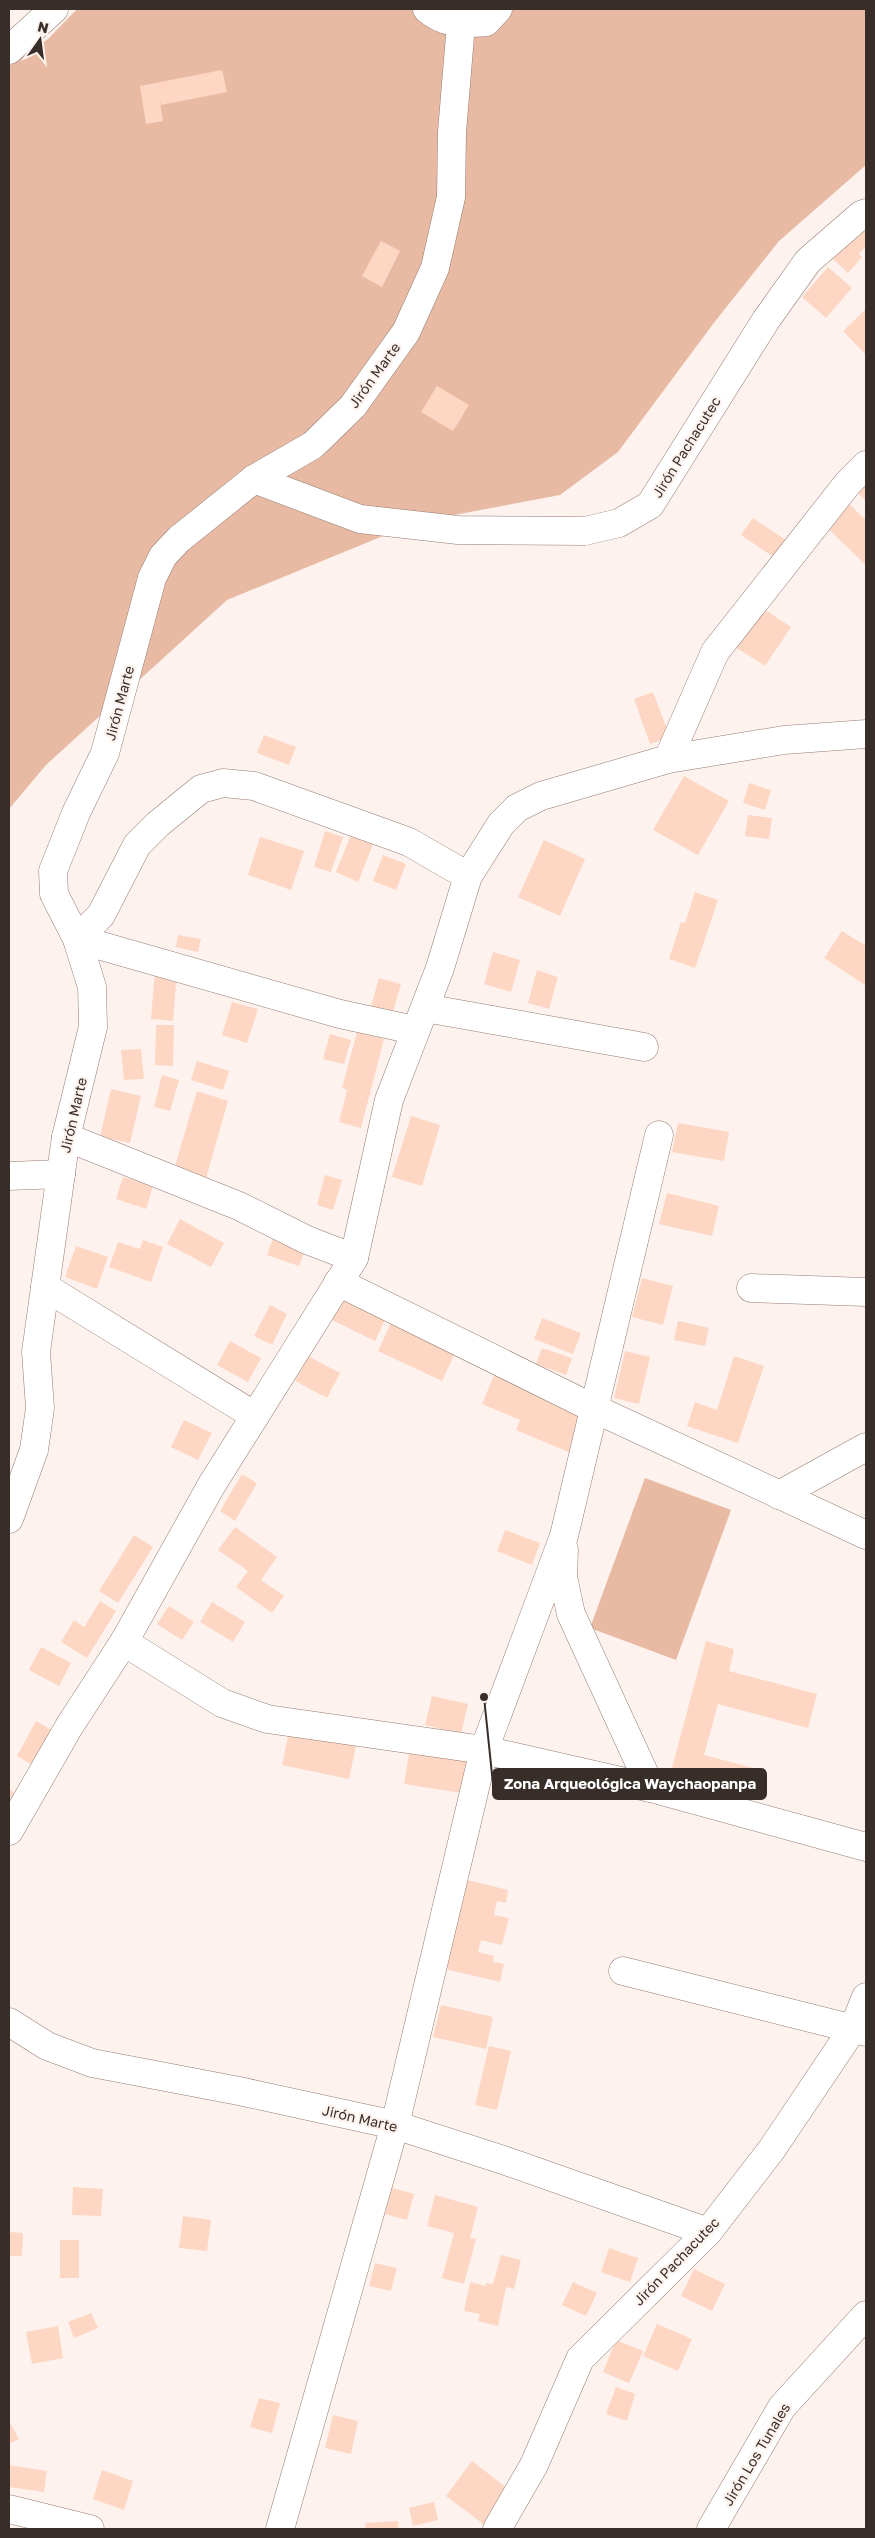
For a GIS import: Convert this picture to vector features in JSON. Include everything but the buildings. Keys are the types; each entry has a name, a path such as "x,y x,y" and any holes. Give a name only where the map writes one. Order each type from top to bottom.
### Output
{"street":[{"path":"9,50 54,9"},
{"path":"427,9 437,17 461,24 486,22 498,9"},
{"name":"Jirón Marte","path":"9,1519 34,1450 40,1408 36,1352 45,1287 66,1137 93,1027 92,986 77,939 54,894 53,871 76,813 106,753 152,578 163,556 179,539 254,479 313,445 354,406 406,332 435,268 451,197 452,132 461,24"},
{"name":"Jirón Pachacutec","path":"254,479 360,519 458,530 585,531 619,523 650,505 766,320 808,261 860,215 866,213"},
{"path":"668,759 715,652 848,483 866,465"},
{"path":"9,1831 70,1725 124,1642 211,1486 354,1258 389,1100 440,968 468,876 501,824 517,808 541,796 668,759 784,740 866,734"},
{"path":"468,876 409,842 254,786 223,783 201,789 158,824 137,845 101,914 77,939 296,1002 644,1047"},
{"path":"280,2529 395,2125 484,1750 564,1536 659,1135"},
{"path":"66,1137 239,1206 307,1240 354,1258"},
{"path":"9,1176 61,1174"},
{"path":"338,1282 593,1408 866,1535"},
{"path":"45,1287 255,1416"},
{"path":"751,1288 866,1292"},
{"path":"779,1495 866,1447"},
{"path":"564,1536 563,1577 571,1614 651,1788"},
{"path":"124,1642 222,1703 267,1719 484,1750 651,1788 866,1847"},
{"path":"622,1970 860,2030"},
{"name":"Jirón Pachacutec","path":"497,2529 534,2465 580,2359 708,2232 860,2030 866,1997"},
{"name":"Jirón Marte","path":"9,2022 47,2046 92,2063 239,2091 395,2125 506,2160 708,2232"},
{"name":"Jirón Los Tunales","path":"711,2529 782,2407 866,2315"},
{"path":"9,2509 90,2529"}],"shaded area":[{"path":"77,9 866,9 866,165 779,241 713,324 618,452 560,495 417,522 227,600 46,765 9,809 9,66 48,39"},
{"path":"645,1478 731,1510 676,1660 590,1628"}],"place":[{"name":"Zona Arqueológica Waychaopanpa","path":"484,1697"}]}
